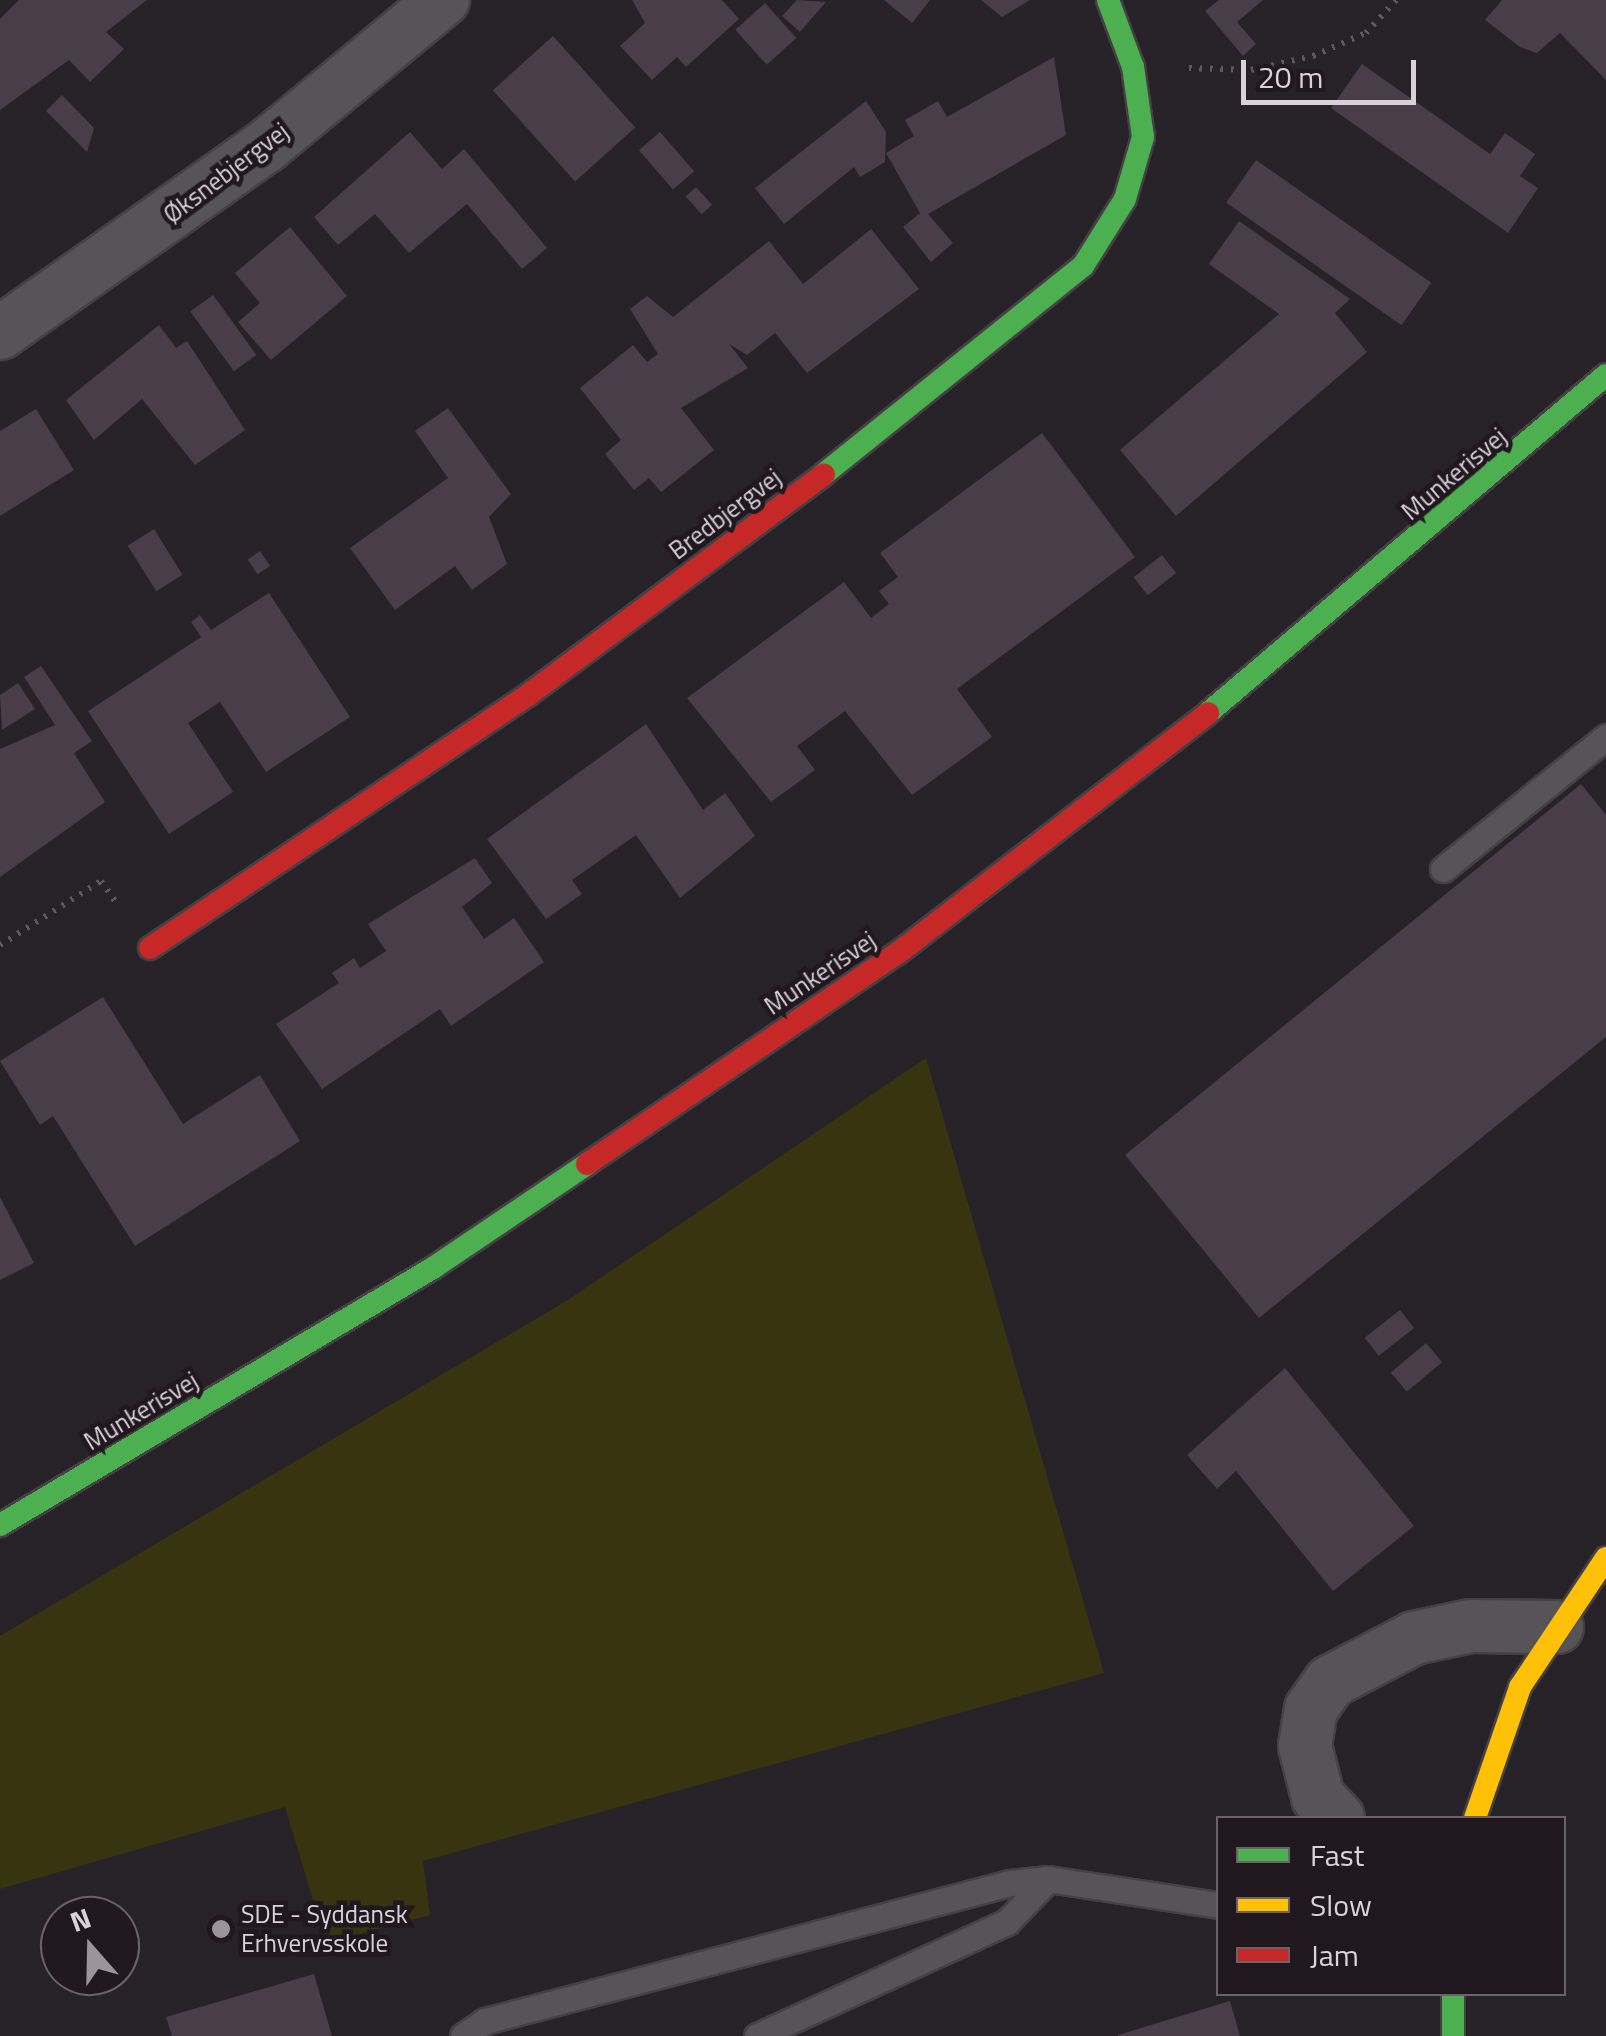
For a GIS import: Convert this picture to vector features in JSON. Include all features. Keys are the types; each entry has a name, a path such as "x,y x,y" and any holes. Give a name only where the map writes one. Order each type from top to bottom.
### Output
{"main road":[{"name":"Bredbjergvej","path":"150,948 528,696 896,420 1083,266 1126,199 1143,137 1133,67 1108,0"},
{"name":"Munkerisvej","path":"0,1525 434,1268 898,954 1233,694 1606,375"},
{"path":"1475,1816 1494,1747 1558,1627 1606,1558"},
{"path":"1452,1996 1453,2036"}],"street":[{"name":"Øksnebjergvej","path":"0,334 264,147 443,0"},
{"path":"1336,1816 1318,1796 1305,1746 1311,1709 1330,1682 1414,1638 1471,1626 1558,1627"}],"lane":[{"path":"1443,869 1606,737"},
{"path":"464,2036 484,2021 968,1891 1048,1880 1216,1905"},
{"path":"757,2036 1007,1922 1048,1880"}],"path":[{"path":"1133,67 1251,70 1314,56 1366,33 1396,0"},
{"path":"0,944 101,881 150,948"}],"shaded area":[{"path":"926,1058 1104,1673 423,1861 430,1915 326,1943 285,1807 0,1889 0,1636 568,1300"}],"building":[{"path":"19,0 147,0 106,32 124,49 90,82 69,60 0,110 0,19"},
{"path":"632,0 722,0 739,19 686,67 677,57 652,80 620,46 645,23"},
{"path":"797,0 826,2 800,32 782,16"},
{"path":"884,0 930,0 912,23"},
{"path":"981,0 1030,0 1002,17"},
{"path":"1219,0 1263,0 1237,22 1256,44 1243,56 1205,11"},
{"path":"1502,0 1606,0 1606,80 1560,33 1537,53 1520,47 1485,20"},
{"path":"765,3 796,38 767,65 735,30"},
{"path":"553,36 635,127 575,182 493,90"},
{"path":"1054,57 1066,135 928,214 953,243 931,262 903,227 920,213 886,153 914,136 905,120 938,101 947,117"},
{"path":"1362,64 1490,154 1505,133 1535,154 1520,176 1538,188 1508,233 1331,108"},
{"path":"62,95 94,128 87,152 46,111"},
{"path":"866,101 886,132 885,162 860,177 854,167 784,224 755,188"},
{"path":"410,132 442,169 464,149 547,248 522,269 467,204 409,253 375,214 338,245 314,217"},
{"path":"660,132 694,171 673,190 639,150"},
{"path":"1256,160 1431,283 1401,325 1226,203"},
{"path":"696,187 712,205 702,214 686,196"},
{"path":"1239,221 1350,299 1335,313 1367,352 1176,516 1120,450 1279,314 1209,264"},
{"path":"290,227 347,296 271,360 238,322 260,303 235,273"},
{"path":"871,229 919,289 807,373 775,333 747,355 729,344 748,368 681,408 714,450 661,492 649,478 634,490 605,454 621,440 580,388 633,345 647,362 658,354 630,309 647,296 673,317 769,241 803,284"},
{"path":"213,295 256,355 234,371 190,311"},
{"path":"159,325 176,348 187,341 245,430 195,465 142,399 94,440 66,400"},
{"path":"448,408 511,494 489,517 507,564 472,590 455,566 395,610 350,548 448,478 415,431"},
{"path":"36,409 74,470 0,516 0,431"},
{"path":"1042,433 1135,557 957,689 992,737 912,795 845,711 797,746 815,770 771,802 687,698 844,582 871,618 889,604 879,591 898,577 880,553"},
{"path":"154,529 183,575 156,591 128,545"},
{"path":"260,551 270,566 258,574 248,559"},
{"path":"1162,555 1176,573 1148,595 1134,577"},
{"path":"269,593 350,717 266,772 220,702 188,723 233,792 169,834 88,711 201,637 191,622 200,615 211,630"},
{"path":"41,666 92,741 74,753 105,802 0,877 0,749 55,725 24,677"},
{"path":"18,683 35,709 2,730 0,695"},
{"path":"646,724 703,810 725,793 755,836 680,898 636,835 572,880 582,894 546,919 487,839"},
{"path":"1581,784 1606,815 1606,1037 1259,1318 1125,1155"},
{"path":"475,858 492,883 462,907 484,939 514,918 544,962 451,1026 440,1009 322,1089 276,1024 339,983 332,973 354,958 360,968 386,951 368,924"},
{"path":"103,997 183,1124 260,1075 300,1141 135,1246 53,1116 40,1125 0,1061"},
{"path":"0,1197 34,1263 0,1280"},
{"path":"1400,1310 1414,1328 1379,1356 1365,1338"},
{"path":"1426,1343 1442,1362 1407,1392 1391,1373"},
{"path":"1285,1368 1414,1526 1333,1591 1236,1471 1217,1489 1187,1455"},
{"path":"314,1974 332,2036 172,2036 166,2017"},
{"path":"1230,2001 1240,2036 1118,2036 1118,2035"}],"traffic: fast":[{"path":"824,474 1083,266 1125,199 1143,137 1133,67 1108,0"},
{"path":"1208,713 1606,375"},
{"path":"0,1525 433,1268 587,1164"},
{"path":"1453,1996 1453,2036"}],"traffic: slow":[{"path":"1476,1816 1520,1687 1606,1558"}],"traffic: jam":[{"path":"150,948 528,695 824,474"},
{"path":"587,1164 898,953 1208,713"}],"place":[{"name":"SDE - Syddansk Erhvervsskole","path":"221,1929"}]}
